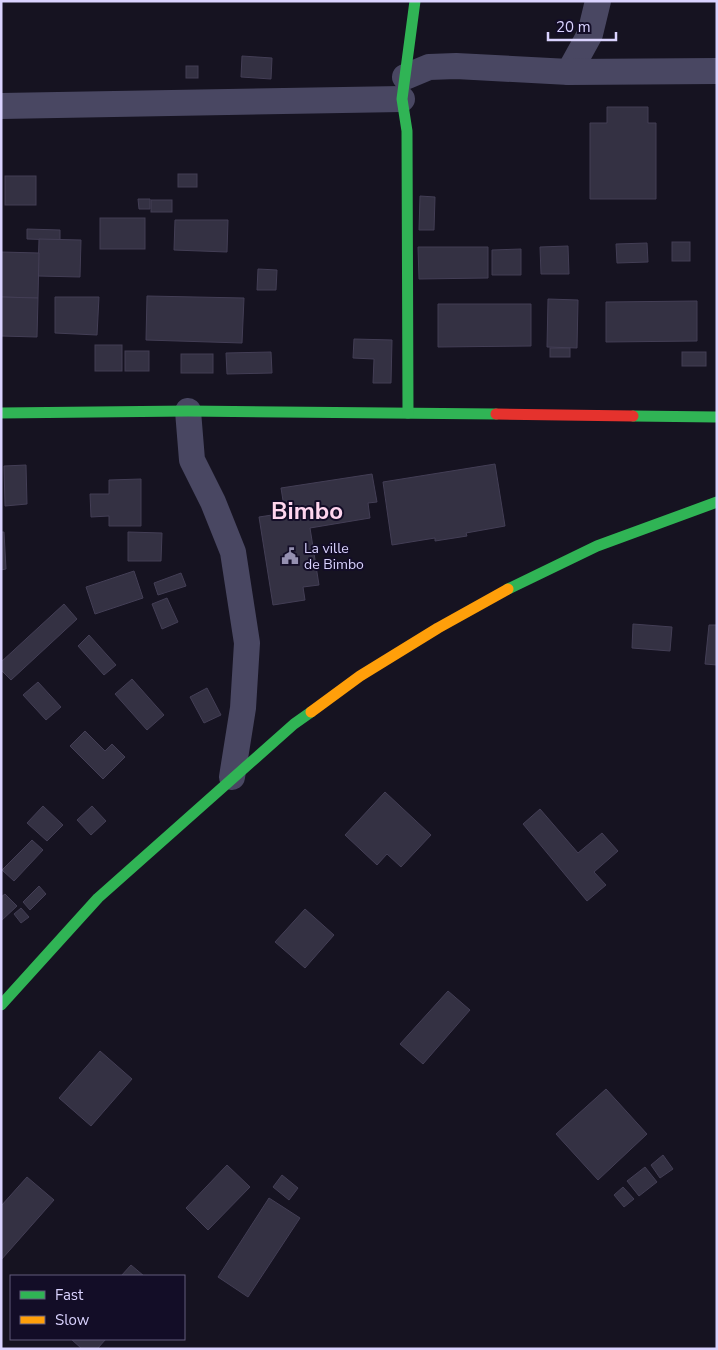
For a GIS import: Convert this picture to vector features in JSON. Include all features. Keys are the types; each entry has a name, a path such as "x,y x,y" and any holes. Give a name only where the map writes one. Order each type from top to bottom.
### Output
{"street":[{"path":"408,413 407,130 404,88 411,20 415,1"},
{"path":"569,72 590,34 598,1"},
{"path":"1,106 404,88 428,67 456,66 569,72 717,71"},
{"path":"188,411 192,460 213,502 233,552 246,643 243,708 232,777"},
{"path":"1,413 188,411 717,417"},
{"path":"1,1005 98,898 232,777 301,718 360,676 438,628 520,582 597,546 717,502"}],"building":[{"path":"242,56 272,58 271,79 241,77"},
{"path":"186,66 198,66 198,78 186,78"},
{"path":"607,107 648,107 648,123 656,123 656,199 590,199 590,123 607,123"},
{"path":"178,174 197,174 197,187 178,187"},
{"path":"5,176 36,176 36,205 5,205"},
{"path":"420,196 435,197 434,230 419,230"},
{"path":"138,199 150,199 150,209 139,209"},
{"path":"151,200 172,200 172,212 151,212"},
{"path":"100,218 145,218 145,249 100,249"},
{"path":"175,220 228,220 227,252 174,250"},
{"path":"27,229 60,230 60,240 27,239"},
{"path":"39,239 81,240 80,277 38,276"},
{"path":"672,242 690,242 690,261 672,261"},
{"path":"647,243 648,262 617,263 616,244"},
{"path":"568,246 569,274 541,274 540,247"},
{"path":"418,247 488,247 488,278 419,279"},
{"path":"521,249 521,275 492,275 492,250"},
{"path":"1,252 39,253 38,298 1,297"},
{"path":"258,269 277,270 276,290 257,290"},
{"path":"147,296 244,298 242,343 146,340"},
{"path":"1,297 38,298 37,337 1,336"},
{"path":"55,297 99,297 97,335 55,333"},
{"path":"548,299 578,300 577,348 547,347"},
{"path":"697,301 697,341 606,342 606,302"},
{"path":"438,304 531,304 531,346 438,347"},
{"path":"354,339 392,340 391,383 373,383 374,359 353,358"},
{"path":"95,345 122,345 122,371 95,371"},
{"path":"550,348 570,348 570,357 550,357"},
{"path":"125,351 149,351 149,371 125,371"},
{"path":"271,352 272,373 227,374 226,353"},
{"path":"682,352 706,352 706,366 682,366"},
{"path":"181,354 213,354 213,373 181,373"},
{"path":"495,464 505,526 466,533 467,536 435,541 435,538 392,545 383,482"},
{"path":"26,465 27,504 5,506 4,466"},
{"name":"La ville de Bimbo","path":"372,474 377,502 368,503 370,518 310,528 319,585 303,587 305,600 273,605 259,517 285,513 281,488"},
{"path":"141,479 141,526 109,526 109,516 91,517 90,494 109,494 109,480"},
{"path":"1,532 4,532 6,569 1,570"},
{"path":"128,532 162,533 161,561 128,561"},
{"path":"134,571 143,598 95,614 86,587"},
{"path":"181,573 186,586 158,595 154,583"},
{"path":"167,598 178,622 162,629 152,604"},
{"path":"64,604 77,619 11,680 1,670 1,662"},
{"path":"633,624 672,627 670,651 632,648"},
{"path":"709,625 717,625 717,665 705,664"},
{"path":"89,635 116,665 104,675 78,646"},
{"path":"132,679 164,715 147,730 115,694"},
{"path":"38,682 61,707 46,720 23,695"},
{"path":"207,688 221,715 204,723 190,697"},
{"path":"85,731 105,751 112,744 125,757 103,779 70,746"},
{"path":"385,792 431,835 401,867 387,854 377,865 345,835"},
{"path":"43,806 63,825 47,841 27,823"},
{"path":"92,806 106,821 91,835 77,820"},
{"path":"540,809 578,853 602,833 618,851 594,872 606,885 587,901 523,824"},
{"path":"32,840 43,850 14,881 2,870"},
{"path":"39,886 46,894 30,910 23,902"},
{"path":"5,894 17,906 1,921 1,897"},
{"path":"21,908 29,917 21,923 14,914"},
{"path":"305,909 334,935 305,968 275,942"},
{"path":"448,991 470,1010 423,1064 400,1044"},
{"path":"100,1051 132,1079 91,1126 59,1098"},
{"path":"606,1089 647,1134 598,1180 556,1134"},
{"path":"663,1155 673,1169 660,1178 651,1165"},
{"path":"227,1165 250,1187 208,1230 186,1208"},
{"path":"645,1167 657,1182 639,1196 627,1181"},
{"path":"282,1175 298,1188 289,1200 273,1187"},
{"path":"27,1177 54,1200 1,1260 1,1206"},
{"path":"623,1187 634,1199 624,1207 614,1195"},
{"path":"269,1198 300,1218 248,1297 218,1277"},
{"path":"131,1265 143,1275 122,1275"},
{"path":"72,1340 105,1340 97,1349 82,1349"}],"traffic: fast":[{"path":"408,413 407,131 402,99 415,1"},
{"path":"1,413 188,411 496,414"},
{"path":"633,416 717,417"},
{"path":"508,589 597,546 717,502"},
{"path":"1,1005 98,898 294,724 311,712"}],"traffic: slow":[{"path":"311,712 360,676 438,628 508,589"}],"traffic: jam":[{"path":"496,414 633,416"}],"place":[{"name":"La ville de Bimbo","path":"290,556"}],"district":[{"name":"Bimbo","path":"307,511"}]}
